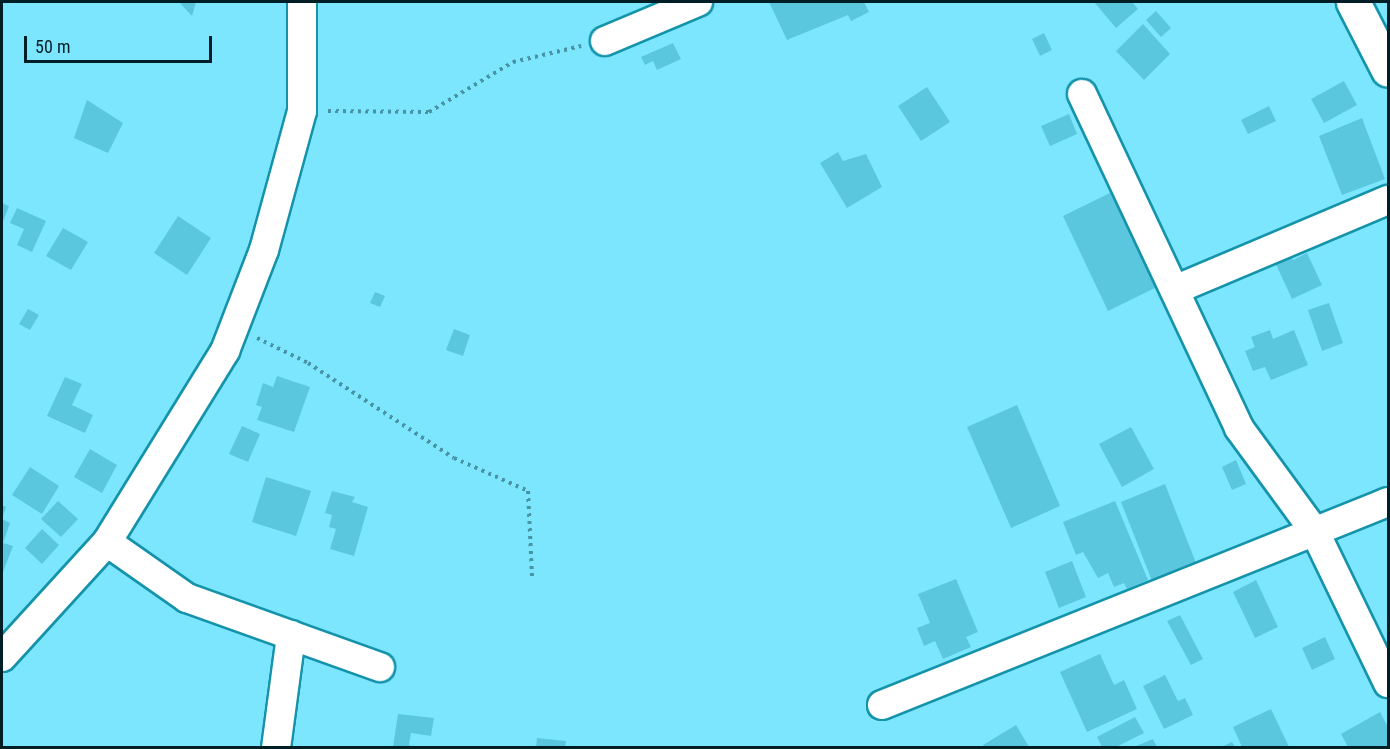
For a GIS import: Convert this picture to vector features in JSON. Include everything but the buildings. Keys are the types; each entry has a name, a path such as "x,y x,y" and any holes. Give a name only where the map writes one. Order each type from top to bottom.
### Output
{"street":[{"path":"2,657 107,542 225,351 264,250 302,111 302,2"},
{"path":"605,41 698,2"},
{"path":"1357,7 1389,32"},
{"path":"1357,7 1389,70"},
{"path":"1082,94 1177,289 1239,428 1315,532 1389,683"},
{"path":"1177,289 1389,200"},
{"path":"882,705 1389,502"},
{"path":"107,542 187,598 380,667"},
{"path":"276,747 291,635"}],"path":[{"path":"302,111 429,112 513,62 605,41"},
{"path":"234,327 308,363 454,458 528,491 532,577"}]}
